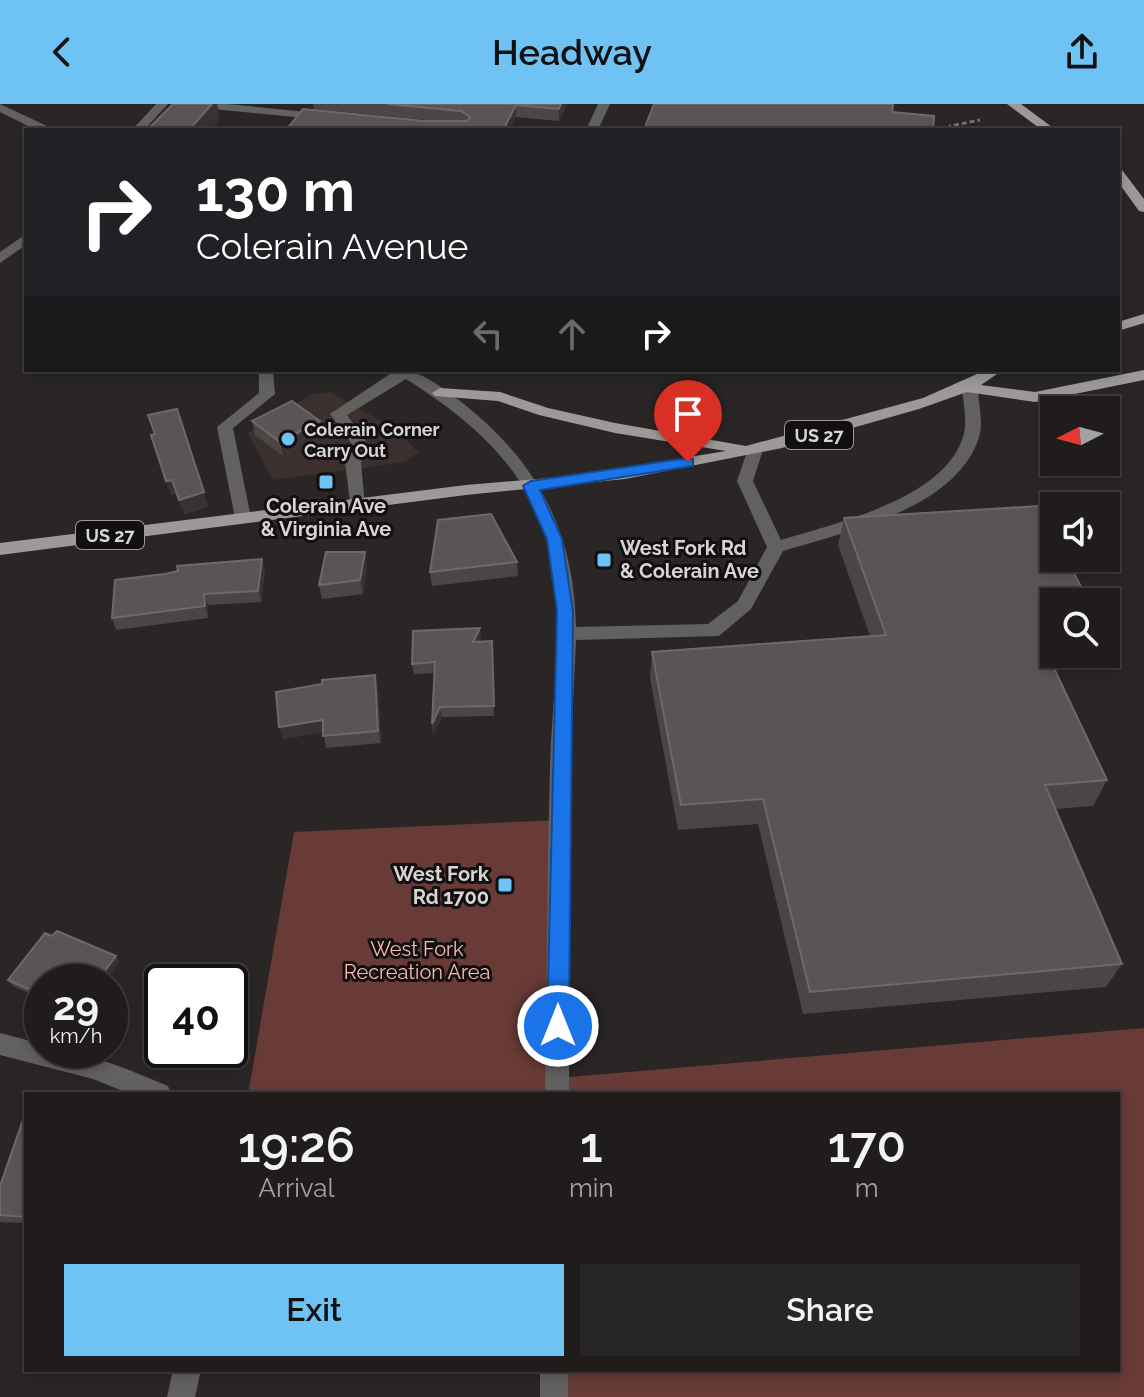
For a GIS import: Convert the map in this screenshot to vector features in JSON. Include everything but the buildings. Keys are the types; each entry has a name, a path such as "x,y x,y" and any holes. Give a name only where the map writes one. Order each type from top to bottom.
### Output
{"main road":[{"path":"1013,104 1047,128"},
{"path":"1120,173 1144,184"},
{"path":"1120,175 1144,208"},
{"path":"1120,326 1144,310"},
{"path":"1120,326 1144,318"},
{"name":"US 27","path":"0,549 466,490 531,486 755,450 816,436 970,388 993,372"},
{"name":"US 27","path":"970,388 1035,397 1144,375"},
{"path":"440,393 500,397 544,412 615,428 755,450"}],"street":[{"path":"140,128 162,104"},
{"path":"192,104 335,118"},
{"path":"593,128 604,104"},
{"path":"0,107 41,128"},
{"path":"0,259 24,240"},
{"path":"243,518 225,427 267,394 266,372"},
{"path":"357,506 353,462 362,447 338,414 403,372"},
{"path":"407,372 483,426 531,486 555,539 562,573 565,634 561,722 557,1092"},
{"path":"565,634 712,631 745,605 776,547 843,526 918,497 957,466 971,438 970,388"},
{"path":"755,450 745,481 776,547"},
{"path":"0,1044 94,1068 154,1092"},
{"path":"181,1397 187,1372"},
{"path":"554,1372 554,1397"}],"path":[{"path":"950,128 980,120"}],"shaded area":[{"path":"331,392 391,427 419,452 405,462 273,480 248,433 312,394"}],"green space":[{"name":"West Fork Recreation Area","path":"560,820 558,1078 1144,1028 1144,1397 554,1397 554,1372 1120,1372 1120,1092 248,1092 294,832"}],"place":[{"name":"Colerain Corner Carry Out","path":"288,439"},
{"name":"Colerain Ave & Virginia Ave","path":"326,482"},
{"name":"West Fork Rd & Colerain Ave","path":"604,560"},
{"name":"West Fork Rd 1700","path":"505,885"}],"route":[{"path":"558,1026 565,611 555,539 531,486 688,462"}]}
